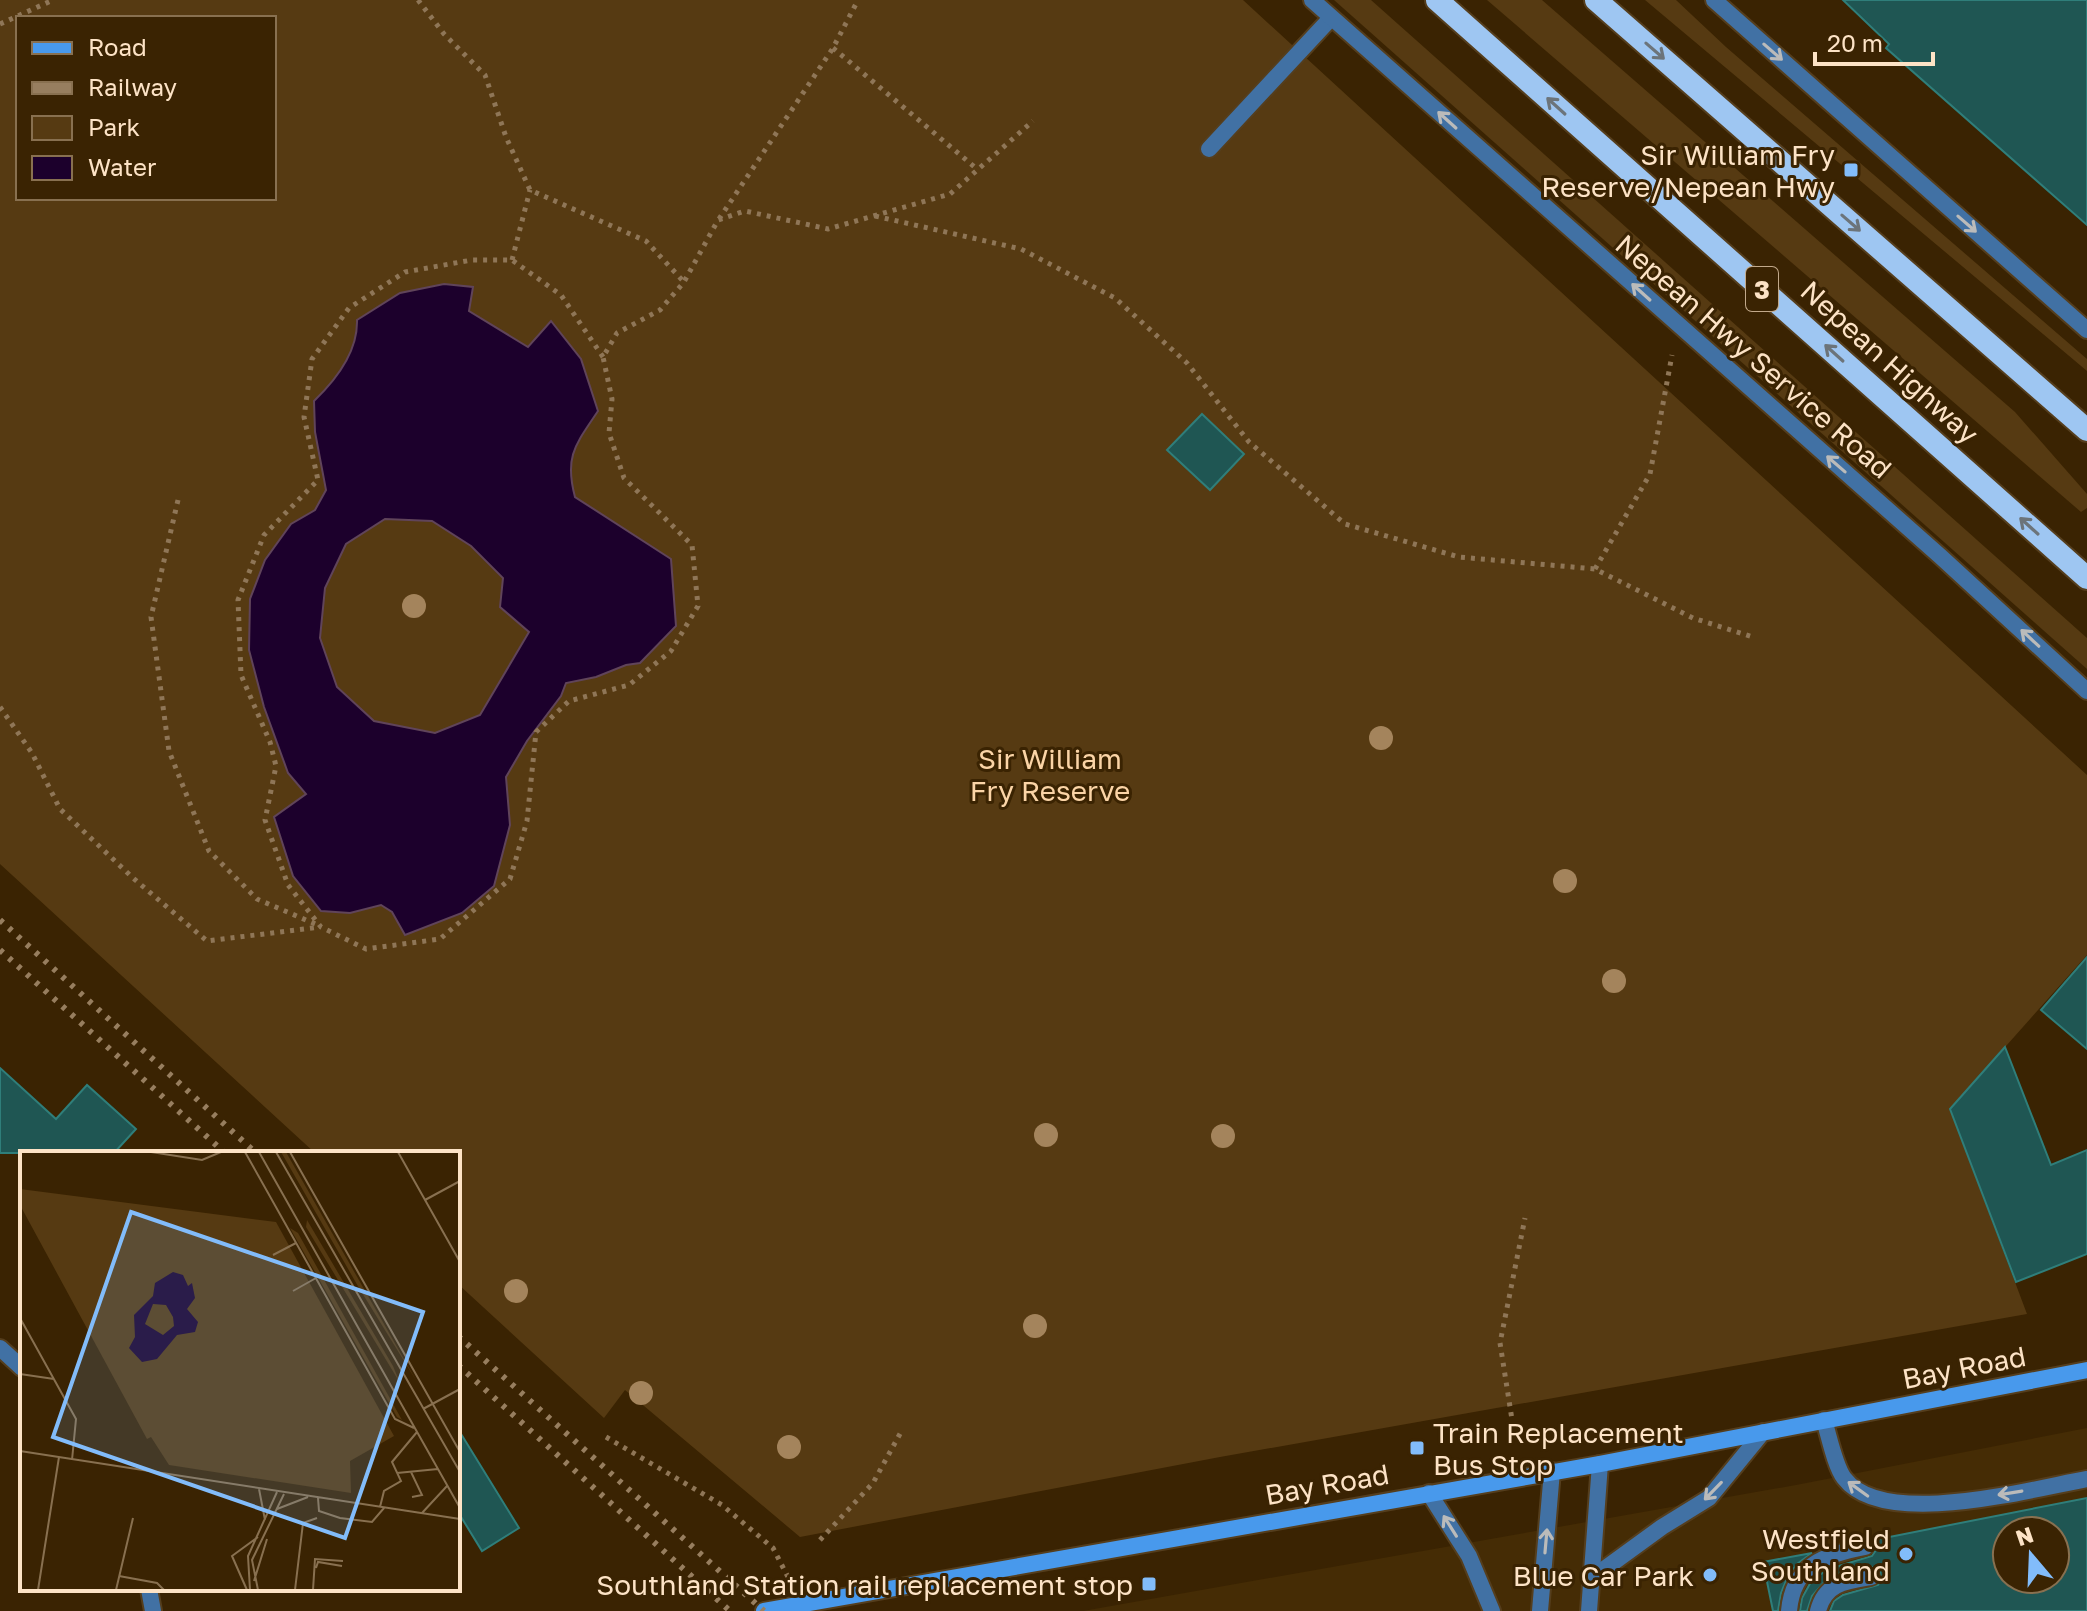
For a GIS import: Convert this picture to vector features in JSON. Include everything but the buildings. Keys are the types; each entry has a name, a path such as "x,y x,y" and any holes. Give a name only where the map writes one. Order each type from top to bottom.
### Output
{"highway":[{"name":"Nepean Highway","path":"1437,0 2087,578"},
{"path":"1596,0 2087,430"}],"main road":[{"name":"Bay Road","path":"764,1611 1600,1464 2087,1370"}],"street":[{"name":"Nepean Hwy Service Road","path":"1312,0 1940,556 2087,691"},
{"path":"1714,0 2087,330"},
{"path":"1209,149 1331,18"},
{"path":"0,1348 20,1366"},
{"path":"1824,1420 1843,1477 1861,1495 1888,1503 1933,1504 2087,1479"},
{"path":"1592,1578 1662,1527 1709,1498 1763,1432"},
{"path":"1589,1611 1600,1464"},
{"path":"1540,1611 1552,1471"},
{"path":"1429,1493 1469,1556 1492,1611"},
{"path":"1789,1611 1790,1598 1803,1572 1828,1557 1865,1547"},
{"path":"1818,1611 1827,1591 1839,1582 1871,1577"},
{"path":"149,1591 153,1611"}],"path":[{"path":"18,16 53,0"},
{"path":"418,0 444,34 485,75 506,137 530,190 512,260"},
{"path":"603,357 617,333 660,310 684,282 718,220 833,48 858,0"},
{"path":"833,48 977,169"},
{"path":"718,220 745,211 828,229 950,194 1033,121"},
{"path":"530,190 646,241 684,282"},
{"path":"874,216 1021,249 1115,298 1187,363 1249,442 1345,524 1459,557 1595,569 1693,618 1753,637"},
{"path":"178,500 151,617 169,751 209,851 257,899 366,949 440,939 510,879 527,821 536,732 569,701 629,685 671,651 698,606 692,545 624,478 609,433 612,399 603,357 561,295 512,260 472,260 405,272 349,308 312,359 304,417 318,480 264,535 238,600 241,675 270,742 276,766 265,820 288,885 321,927"},
{"path":"1595,569 1650,474 1677,324"},
{"path":"0,707 32,753 60,809 133,878 207,941 321,927"},
{"path":"1513,1426 1500,1343 1525,1218"},
{"path":"820,1540 873,1483 901,1432"},
{"path":"606,1437 722,1505 773,1548 803,1605"}],"shaded area":[{"path":"2087,1428 2087,1611 1083,1611 1796,1485"}],"green space":[{"name":"Sir William Fry Reserve","path":"0,0 1243,0 2087,775 2087,955 1950,1109 2027,1314 1220,1457 800,1537 625,1390 604,1418 460,1286 460,1151 313,1151 0,864"},
{"path":"1334,0 1371,0 2087,638 2087,669"},
{"path":"1487,0 1542,0 2015,412 2087,494 2087,508 2081,512"},
{"path":"1645,0 1676,0 1726,47 2087,359 2087,371"}],"water":[{"path":"444,284 473,287 469,311 528,347 551,321 581,359 598,411 574,451 571,471 575,497 671,559 676,626 640,663 566,683 561,696 527,741 506,777 510,825 494,886 462,913 405,935 392,912 381,905 350,913 321,911 293,876 274,817 306,794 288,773 264,707 249,650 250,599 265,560 291,524 315,510 326,490 315,432 314,401 331,384 350,354 357,320 400,293","holes":["385,519 432,521 471,546 503,578 500,607 529,632 480,715 435,733 374,721 337,687 320,638 325,588 346,544"]}],"railway":[{"path":"0,920 254,1151"},
{"path":"0,950 223,1151"},
{"path":"460,1338 764,1611"},
{"path":"460,1367 730,1611"}],"place":[{"name":"Sir William Fry Reserve/Nepean Hwy","path":"1851,170"},
{"name":"Train Replacement Bus Stop","path":"1417,1448"},
{"name":"Westfield Southland","path":"1906,1554"},
{"name":"Blue Car Park","path":"1710,1575"},
{"name":"Southland Station rail replacement stop","path":"1149,1584"}]}
